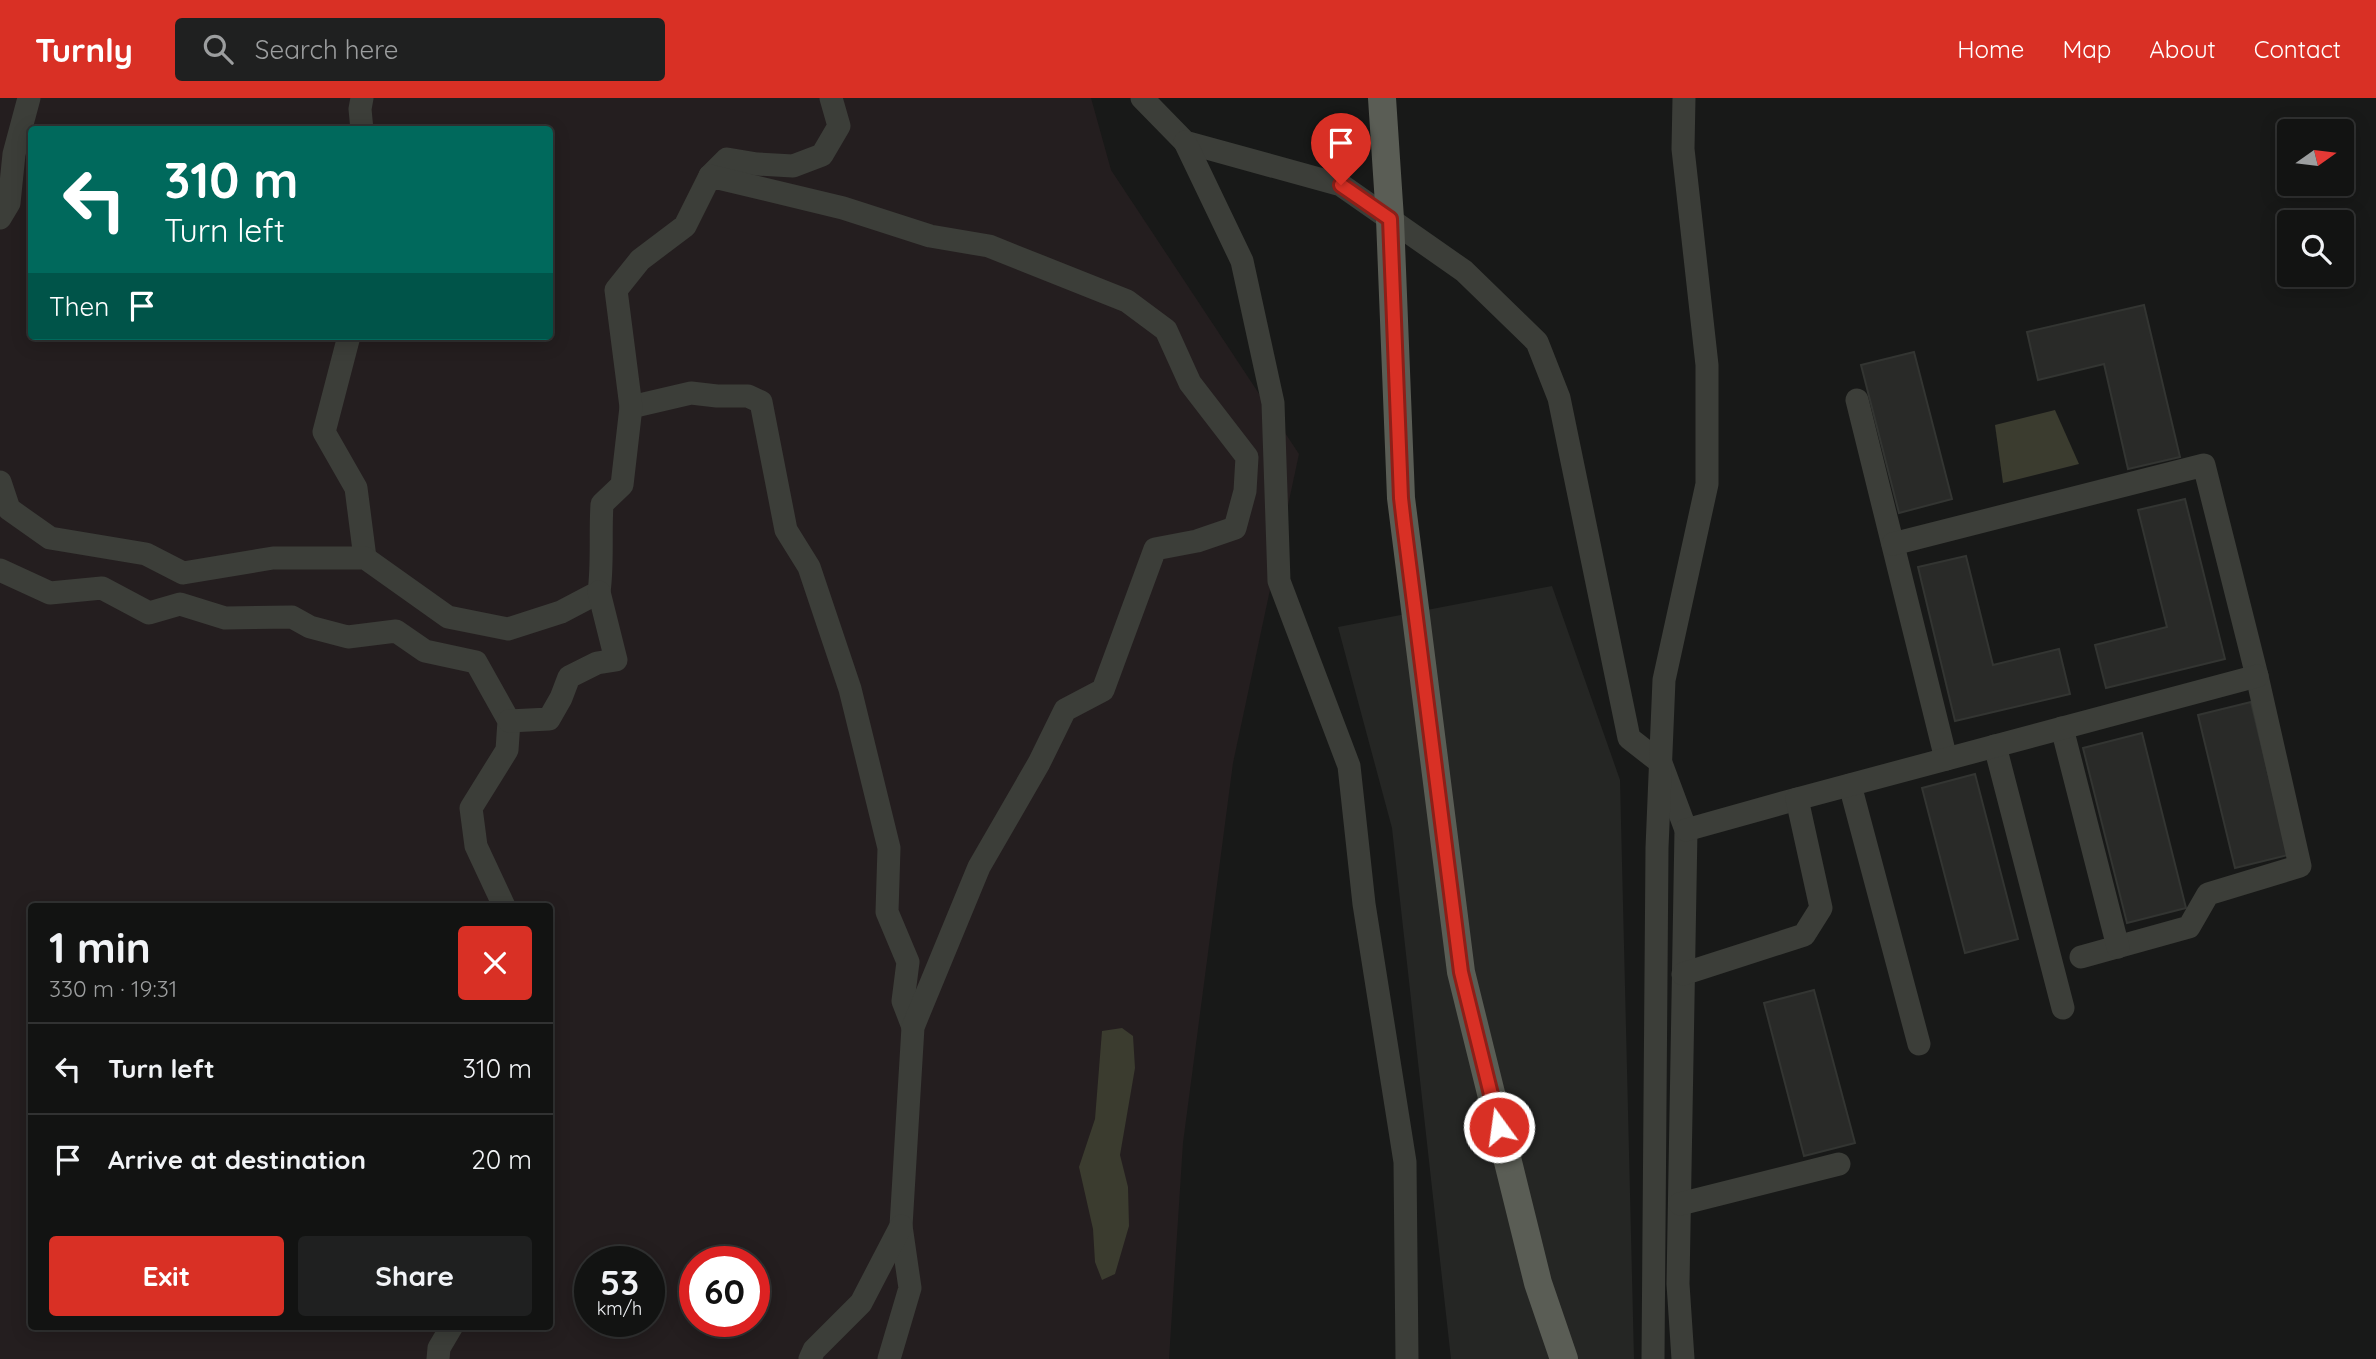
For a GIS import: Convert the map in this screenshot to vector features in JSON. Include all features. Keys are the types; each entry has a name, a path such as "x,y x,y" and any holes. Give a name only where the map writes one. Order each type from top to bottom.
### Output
{"main road":[{"path":"1382,98 1390,219 1401,498 1461,972 1538,1283 1564,1359"}],"street":[{"path":"0,218 9,203 14,154 29,98"},
{"path":"362,98 362,126"},
{"path":"509,721 549,719 569,677 597,663 615,660 599,592 603,566 600,530 602,505 622,485 631,407 616,290 640,260 685,226 710,176 727,159 793,166 822,155 839,126 831,98"},
{"path":"1142,98 1185,142 1242,261 1273,403 1279,581 1349,766 1364,904 1405,1162 1407,1359"},
{"path":"1653,1359 1657,848 1664,680 1707,484 1707,365 1683,149 1684,98"},
{"path":"1185,142 1341,185 1464,271 1537,342 1559,398 1629,738 1661,763 1686,830 1678,1284 1683,1359"},
{"path":"710,176 843,208 930,236 989,246 1126,301 1166,330 1190,383 1247,457 1245,491 1235,528 1197,541 1155,549 1102,690 1065,710 1039,763 979,867 913,1027 901,1226 910,1288 889,1359"},
{"path":"347,340 324,432 356,488 365,558"},
{"path":"631,407 691,393 748,396 761,402 786,530 809,567 850,689 889,848 887,912 908,962 903,1001 913,1027"},
{"path":"1857,400 1946,759"},
{"path":"1893,544 2204,465 2257,676 2300,866 2208,894 2189,927 2081,957"},
{"path":"0,482 9,509 50,538 146,554 183,573 273,558 365,558 449,617 508,629 561,612 599,592"},
{"path":"0,570 50,593 102,587 149,613 180,604 225,618 292,617 310,628 348,637 396,631 425,651 476,662 509,721 507,750 471,807 476,846 503,903"},
{"path":"180,604 183,573"},
{"path":"1686,830 2257,676"},
{"path":"2062,728 2118,947"},
{"path":"1995,746 2063,1008"},
{"path":"1850,785 1919,1044"},
{"path":"1683,974 1804,935 1821,908 1797,799"},
{"path":"1679,1204 1839,1164"},
{"path":"810,1359 814,1350 861,1303 901,1226"},
{"path":"438,1359 439,1348 450,1330"}],"shaded area":[{"path":"0,98 1091,98 1111,170 1299,454 1233,763 1183,1143 1169,1359 0,1359"},
{"path":"2055,410 2079,464 2003,483 1995,425"},
{"path":"1552,586 1620,780 1634,1359 1451,1359 1392,828 1338,627"},
{"path":"1122,1028 1133,1036 1135,1068 1120,1155 1128,1187 1129,1226 1115,1274 1102,1280 1095,1262 1093,1229 1079,1167 1095,1119 1102,1031"}],"building":[{"path":"2144,305 2180,457 2128,469 2104,364 2038,380 2027,332"},
{"path":"1914,352 1952,499 1899,513 1861,365"},
{"path":"2185,499 2225,659 2106,688 2095,645 2167,627 2138,510"},
{"path":"1966,556 1993,665 2059,649 2070,694 1955,721 1918,567"},
{"path":"2251,702 2288,855 2235,868 2198,715"},
{"path":"2142,733 2186,908 2127,923 2083,748"},
{"path":"1975,774 2018,939 1965,953 1922,788"},
{"path":"1814,990 1855,1143 1804,1156 1764,1003"}],"route":[{"path":"1341,185 1390,219 1404,524 1461,972 1499,1127"}]}
